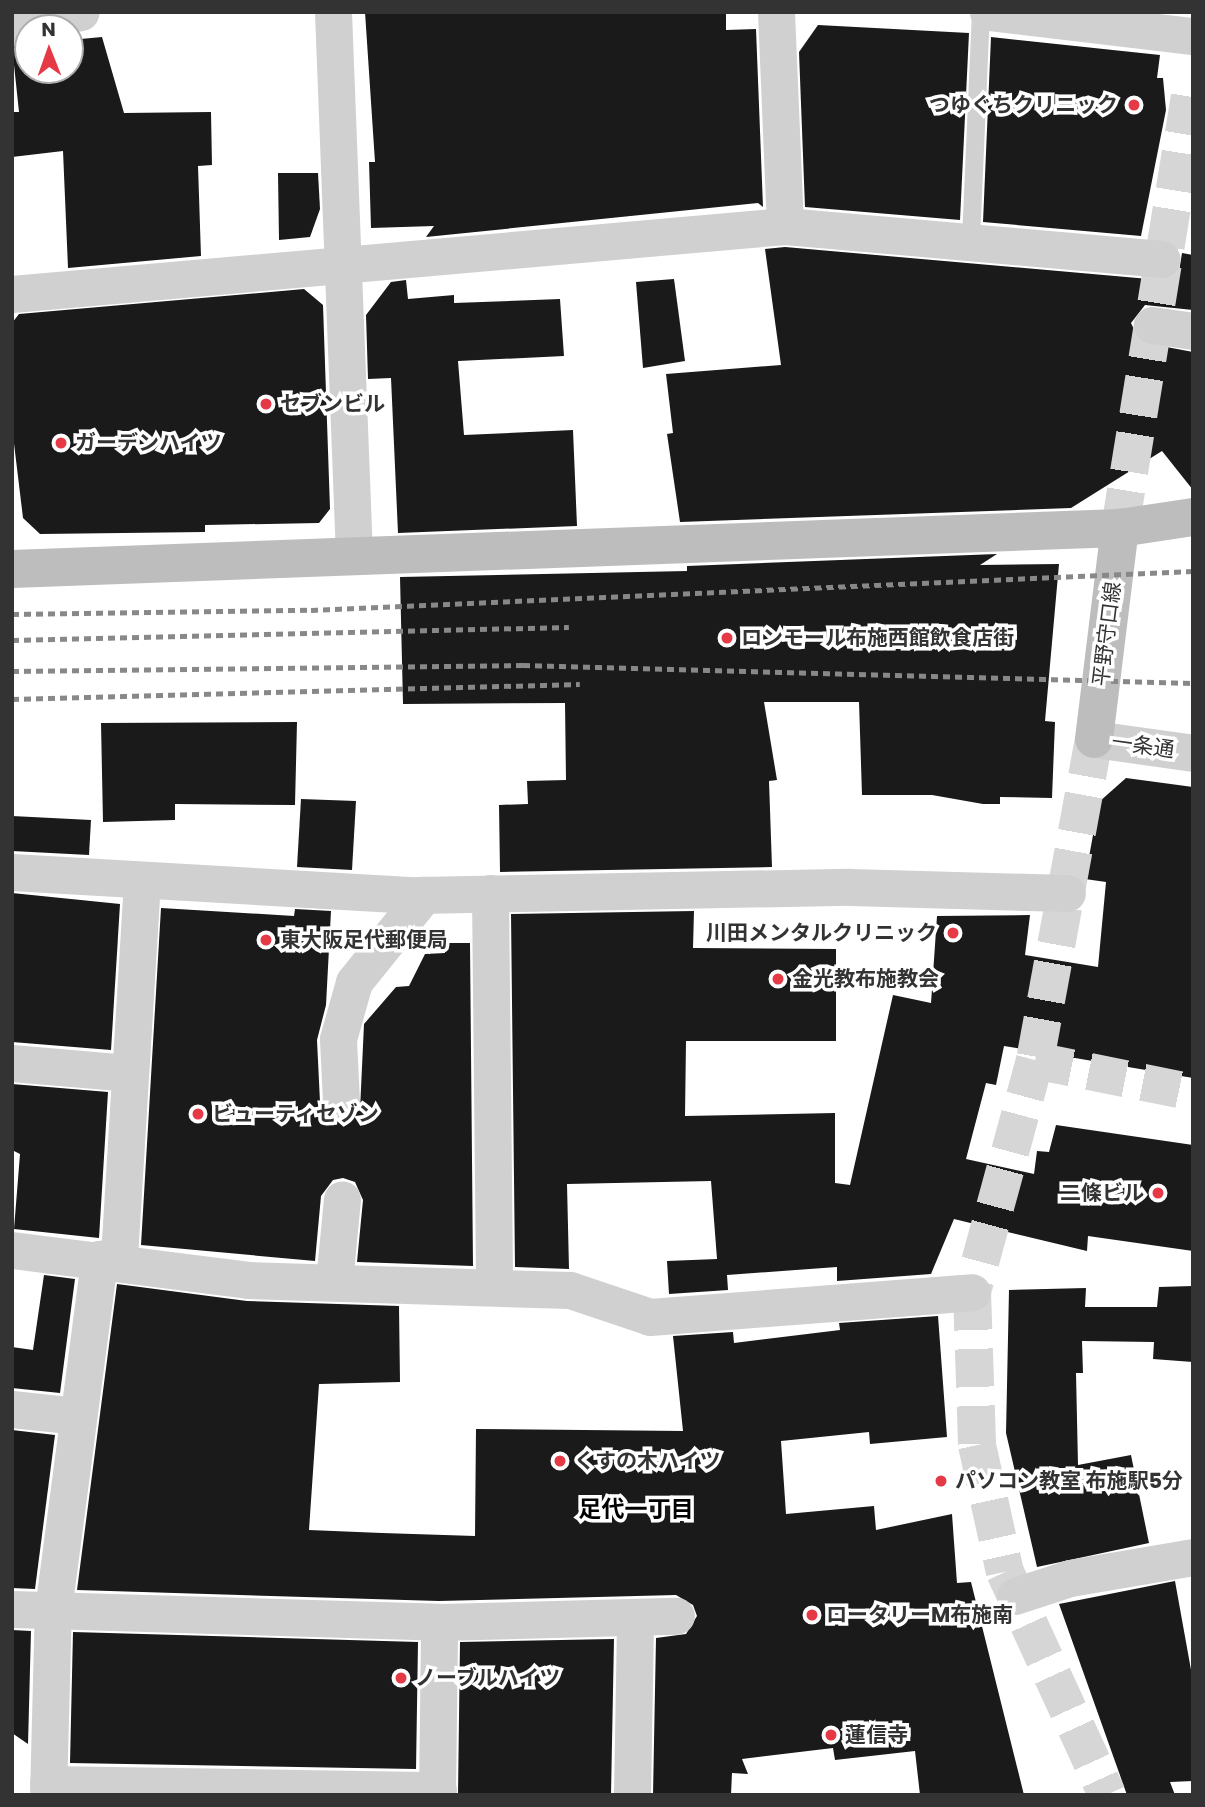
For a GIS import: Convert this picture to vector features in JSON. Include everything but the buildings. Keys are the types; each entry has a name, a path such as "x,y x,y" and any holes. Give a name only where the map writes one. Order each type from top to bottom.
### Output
{"street":[{"path":"333,12 354,556"},
{"path":"776,12 785,226"},
{"path":"988,12 1193,36"},
{"path":"12,26 78,13"},
{"path":"12,294 342,268 785,226 971,240 1162,259"},
{"path":"1152,325 1193,331"},
{"path":"12,569 1120,528 1193,517"},
{"name":"平野守口線","path":"1094,739 1120,528"},
{"name":"一条通","path":"1094,739 1193,753"},
{"path":"12,872 142,882 424,895 850,887 1067,894"},
{"path":"99,1259 119,1257 128,1073 142,882"},
{"path":"490,893 494,1285"},
{"path":"341,1101 338,1039 354,982 424,895"},
{"path":"12,1063 128,1073"},
{"path":"334,1282 342,1199"},
{"path":"12,1250 248,1280 494,1285 570,1290 650,1317 972,1292"},
{"path":"99,1259 54,1610 48,1789 438,1792 439,1622"},
{"path":"12,1409 77,1416"},
{"path":"1015,1595 1070,1578 1193,1557"},
{"path":"12,1609 439,1622 676,1616"},
{"path":"632,1795 635,1618"}],"lane":[{"path":"971,240 981,12"}],"tunnel":[{"path":"1120,528 1193,79"},
{"path":"1094,739 1035,1060 972,1292 977,1445 1005,1572 1107,1795"},
{"path":"1035,1060 1193,1092"}],"railway":[{"path":"12,614 311,610 1193,571"},
{"path":"12,640 569,627"},
{"path":"12,671 523,665 1193,683"},
{"path":"12,699 580,684"}],"place":[{"name":"つゆぐちクリニック","path":"1134,105"},
{"name":"セブンビル","path":"266,404"},
{"name":"ガーデンハイツ","path":"61,443"},
{"name":"ロンモール布施西館飲食店街","path":"727,638"},
{"name":"川田メンタルクリニック","path":"953,933"},
{"name":"東大阪足代郵便局","path":"266,940"},
{"name":"金光教布施教会","path":"778,979"},
{"name":"ビューティセゾン","path":"198,1114"},
{"name":"二條ビル","path":"1158,1193"},
{"name":"くすの木ハイツ","path":"560,1461"},
{"name":"パソコン教室 布施駅5分","path":"941,1481"},
{"name":"ロータリーM布施南","path":"812,1615"},
{"name":"ノーブルハイツ","path":"401,1678"},
{"name":"蓮信寺","path":"831,1735"}],"district":[{"name":"足代一丁目","path":"636,1509"}]}
